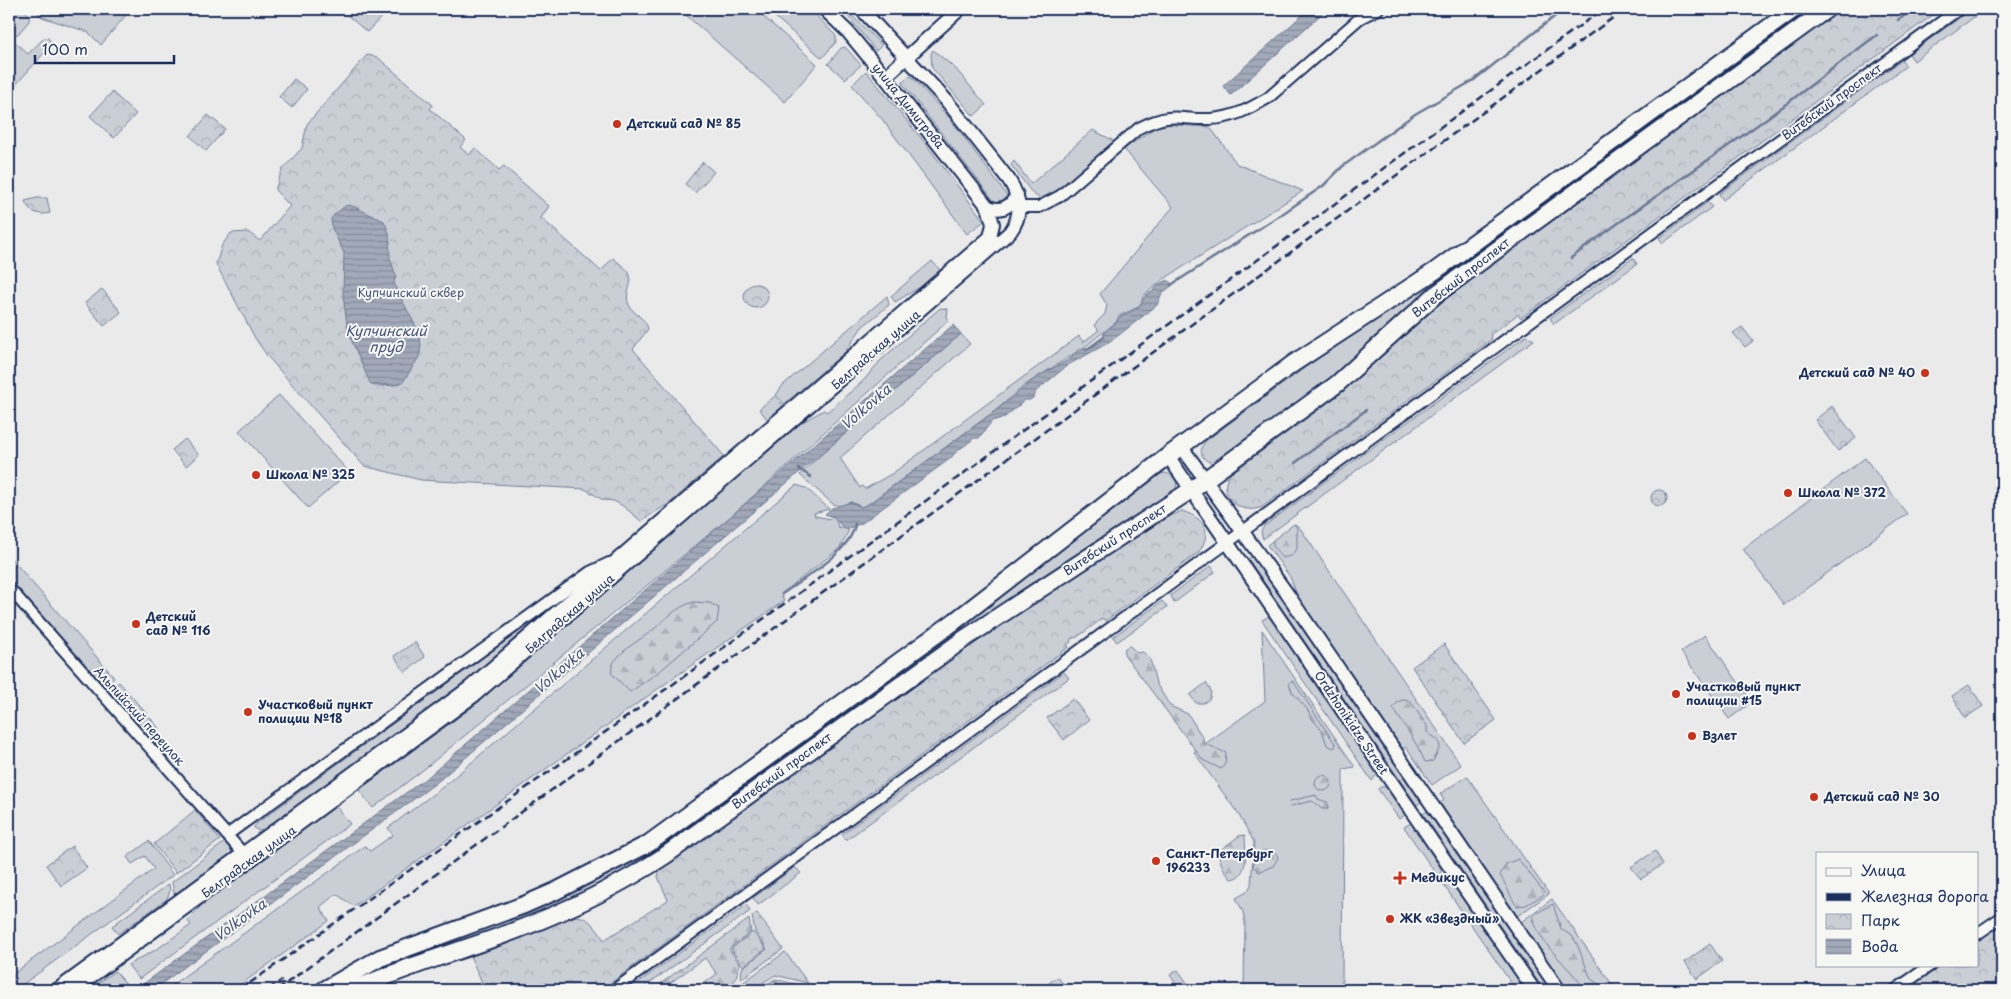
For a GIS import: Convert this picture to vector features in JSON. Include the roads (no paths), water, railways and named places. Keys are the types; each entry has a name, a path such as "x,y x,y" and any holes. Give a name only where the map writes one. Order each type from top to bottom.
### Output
{"main road":[{"name":"Витебский проспект","path":"324,990 380,958 524,906 648,844 955,621 1181,446 1294,363 1435,271 1794,9"},
{"name":"Витебский проспект","path":"354,990 544,919 648,867 964,639 1206,480 1337,384 1435,295 1828,9"}],"street":[{"name":"улица Димитрова","path":"824,9 848,32 886,77 988,207"},
{"path":"861,9 907,56 968,126 1009,180 1018,201"},
{"path":"886,77 960,9"},
{"path":"988,207 1001,210 1018,201 1040,207 1060,196 1139,128 1163,117 1211,119 1239,114 1268,98 1360,18 1378,9"},
{"name":"Витебский проспект","path":"614,990 1959,9"},
{"name":"Белградская улица","path":"57,990 458,709 504,672 991,250 1014,228 1018,201"},
{"name":"Белградская улица","path":"73,990 451,702 985,243 993,229 988,207"},
{"name":"Ordzhonikidze Street","path":"1181,446 1243,531 1559,990"},
{"name":"Ordzhonikidze Street","path":"1168,456 1534,990"},
{"path":"228,835 590,572 619,558"},
{"name":"Альпийский переулок","path":"9,588 247,857"},
{"path":"1978,933 2002,917"},
{"path":"1895,990 1931,966"}],"water":[{"path":"1309,9 1327,9 1231,95 1223,86"},
{"name":"Купчинский пруд","path":"350,205 384,221 389,233 390,258 396,276 394,282 396,289 419,332 421,346 419,357 403,382 395,385 375,386 370,383 348,332 343,295 344,253 332,228 331,219 345,206"},
{"path":"1168,280 1173,285 1162,293 1157,305 1147,313 1110,342 1068,365 1035,392 1035,396 1030,400 1025,400 1005,417 992,421 979,438 974,438 951,458 862,523 847,529 842,527 835,518 825,514 832,508 851,502 861,507 868,505 998,409 1037,377 1068,360 1079,349 1092,347 1101,342 1104,333 1120,317 1138,308 1146,295 1152,292 1158,285"},
{"name":"Volkovka","path":"953,325 961,334 436,783 153,990 135,990 429,776"}],"waterway":[{"path":"1171,285 1323,186 1343,166 1415,114 1474,80 1564,9"},
{"path":"1898,20 1914,9"},
{"path":"1571,258 1616,224 1733,143 1877,35"},
{"path":"1086,350 1104,337"},
{"path":"1295,463 1366,410"},
{"path":"799,469 811,477"},
{"path":"782,594 836,554 852,534 855,524"}],"railway":[{"path":"240,990 686,675 1603,9"},
{"path":"277,990 1625,9"},
{"path":"268,990 282,980"}],"place":[{"name":"Детский сад № 85","path":"617,124"},
{"name":"Детский сад № 40","path":"1925,373"},
{"name":"Школа № 325","path":"256,475"},
{"name":"Школа № 372","path":"1788,493"},
{"name":"Детский сад № 116","path":"136,624"},
{"name":"Участковый пункт полиции #15","path":"1676,694"},
{"name":"Участковый пункт полиции №18","path":"248,712"},
{"name":"Взлет","path":"1692,736"},
{"name":"Детский сад № 30","path":"1814,797"},
{"name":"Санкт-Петербург 196233","path":"1156,861"},
{"name":"Медикус","path":"1400,878"},
{"name":"ЖК «Звездный»","path":"1390,919"}],"park label":[{"name":"Купчинский сквер","path":"411,293"}]}
